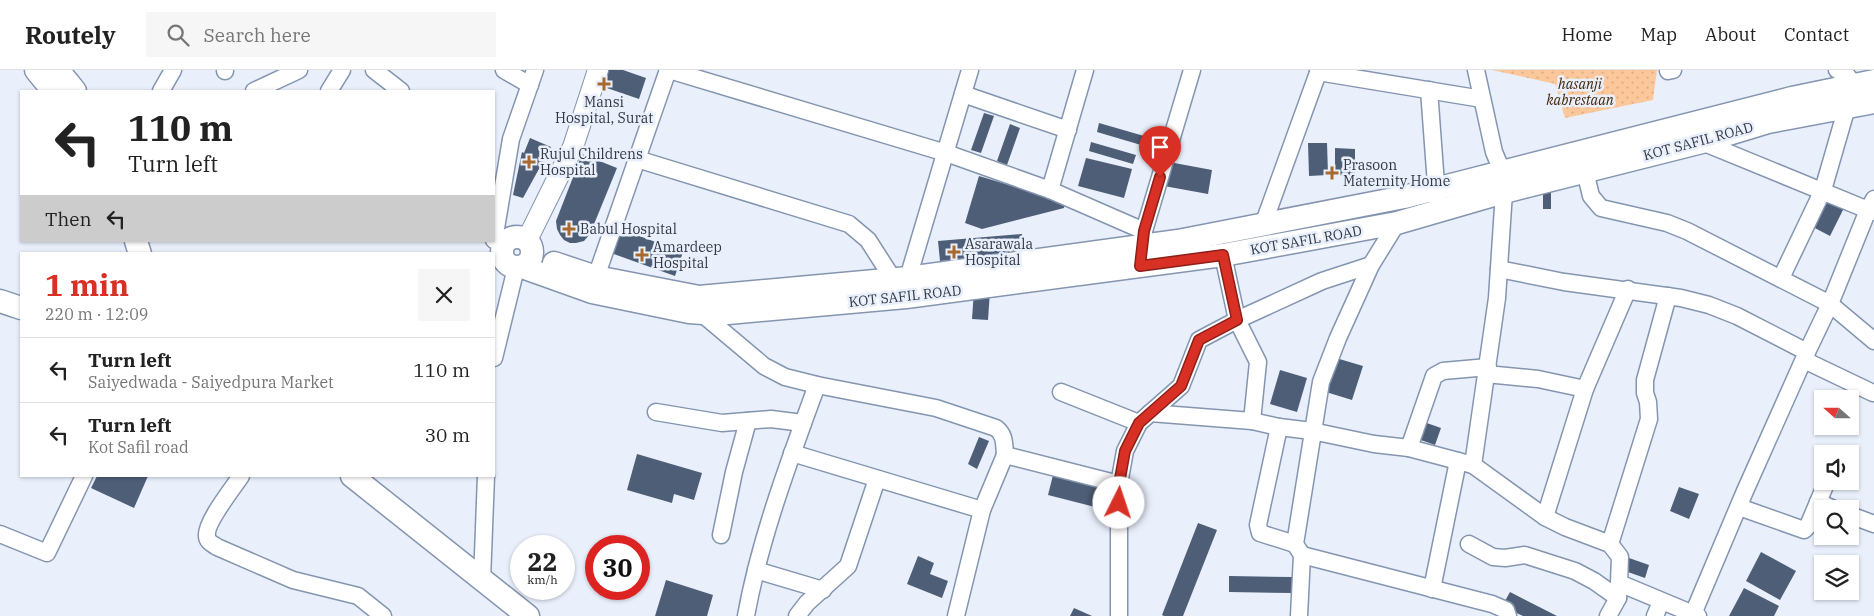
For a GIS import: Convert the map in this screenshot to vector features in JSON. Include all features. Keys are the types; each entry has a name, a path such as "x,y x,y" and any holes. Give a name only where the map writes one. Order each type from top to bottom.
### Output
{"main road":[{"path":"36,70 52,90"},
{"path":"58,70 74,90"},
{"name":"KOT SAFIL ROAD","path":"509,252 592,292 660,307 717,314 1142,247 1263,225 1436,189 1585,171 1702,142 1768,122 1847,107 1870,88"},
{"name":"KOT SAFIL ROAD","path":"1142,247 1223,255 1397,223 1437,211 1503,182 1792,98 1870,88"},
{"name":"KOT SAFIL ROAD","path":"509,252 596,277 699,297 902,285"},
{"path":"0,301 20,308"},
{"path":"353,477 528,616"}],"street":[{"path":"162,90 173,70"},
{"path":"256,90 299,70"},
{"path":"330,90 342,70"},
{"path":"374,70 400,90"},
{"path":"495,351 509,252 511,139 532,77 504,70"},
{"path":"509,252 573,147 598,70"},
{"path":"596,277 668,70 946,153 1050,190 1142,247 1192,70"},
{"path":"902,285 946,153 970,70"},
{"path":"1050,190 1085,70"},
{"path":"1432,589 1466,463 1487,371 1497,298 1503,182 1494,152 1476,70"},
{"path":"1837,70 1870,88"},
{"path":"1263,225 1319,71 1482,99"},
{"path":"1429,90 1437,211"},
{"path":"963,94 1068,130"},
{"path":"1781,278 1823,190 1847,107"},
{"path":"1469,544 1493,557 1504,558 1525,555 1575,571 1658,609 1696,615 1739,507 1872,207 1823,190 1702,142"},
{"path":"637,159 849,224 868,240 902,285"},
{"path":"1585,171 1591,196 1601,208 1677,226 1830,304 1874,341"},
{"path":"1298,616 1298,550 1312,431 1321,382 1338,338 1371,265 1397,223"},
{"path":"1223,255 1237,320 1258,362 1252,421"},
{"path":"1118,616 1119,484 1125,451 1144,418 1181,386 1199,340 1237,320 1322,281 1371,265"},
{"path":"1499,270 1564,282 1628,289 1709,304 1724,310 1873,392"},
{"path":"1545,517 1585,389 1628,289"},
{"path":"1610,544 1649,419 1645,380 1668,296"},
{"path":"701,313 764,366 785,377 936,408 996,428 1002,433 1005,455 982,510 956,616"},
{"path":"1409,448 1434,376 1443,371 1487,371 1585,389"},
{"path":"746,616 756,570 792,454 817,385"},
{"path":"1061,392 1144,418 1252,421 1374,444 1409,448 1466,463 1545,517 1565,527 1610,544 1620,557 1618,591 1608,616"},
{"path":"656,412 722,423 771,419 803,423"},
{"path":"722,534 734,472 748,421"},
{"path":"1279,427 1258,529 1260,533 1298,550 1499,607 1506,610 1508,616"},
{"path":"792,454 982,510"},
{"path":"1005,455 1119,484"},
{"path":"0,534 47,553 84,477"},
{"path":"240,477 210,523 206,534 208,541 217,547 293,580 358,596 384,616"},
{"path":"482,580 486,477"},
{"path":"797,616 807,603 844,572 851,560 877,479"},
{"path":"1739,507 1804,530 1808,526 1814,512"},
{"path":"1859,518 1874,524"},
{"path":"756,570 823,590"}],"green space":[{"name":"hasanji kabrestaan","path":"1492,70 1657,70 1653,100 1565,118 1555,84"}],"building":[{"path":"606,70 623,70 646,78 639,99 601,86"},
{"path":"984,113 994,116 981,153 971,150"},
{"path":"1099,123 1144,136 1141,145 1097,132"},
{"path":"1010,124 1020,128 1007,165 997,161"},
{"path":"530,138 551,147 523,198 513,195 522,152 524,153"},
{"path":"1091,142 1136,155 1133,164 1089,151"},
{"path":"1308,143 1327,143 1328,175 1309,176"},
{"path":"1335,148 1355,149 1355,176 1335,175"},
{"path":"582,154 617,168 590,234 584,241 570,243 560,235 556,221"},
{"path":"1086,158 1132,169 1124,198 1078,186"},
{"path":"1169,162 1212,170 1208,194 1164,186"},
{"path":"979,176 1065,202 1064,208 982,229 965,223"},
{"path":"1543,189 1551,189 1551,209 1543,209"},
{"path":"1828,194 1846,204 1830,236 1811,226"},
{"path":"620,229 683,252 675,276 611,253"},
{"path":"1022,234 1024,254 940,261 938,241"},
{"path":"974,290 990,291 988,320 972,319"},
{"path":"1336,358 1363,366 1352,400 1326,392"},
{"path":"1280,370 1307,378 1297,412 1270,404"},
{"path":"1421,421 1441,428 1435,445 1415,438"},
{"path":"979,437 989,441 977,469 968,464"},
{"path":"637,454 702,473 694,500 674,494 672,503 627,490"},
{"path":"1053,475 1100,487 1095,507 1048,495"},
{"path":"96,477 148,477 134,508 91,488"},
{"path":"1679,487 1699,494 1689,519 1670,511"},
{"path":"1198,523 1217,530 1183,616 1164,616 1162,615"},
{"path":"1761,552 1796,571 1780,600 1746,581"},
{"path":"918,556 934,563 930,574 948,581 942,598 907,584"},
{"path":"1629,558 1649,565 1645,578 1625,571"},
{"path":"1229,576 1293,577 1293,593 1229,592"},
{"path":"666,580 713,595 707,616 655,616"},
{"path":"1744,588 1779,606 1774,616 1729,616"},
{"path":"1510,592 1557,616 1523,616 1508,609 1511,604 1505,601"},
{"path":"1074,608 1092,616 1070,616"}],"place":[{"name":"Mansi Hospital, Surat","path":"604,84"},
{"name":"Rujul Childrens Hospital","path":"529,162"},
{"name":"Prasoon Maternity Home","path":"1332,173"},
{"name":"Babul Hospital","path":"569,229"},
{"name":"Asarawala Hospital","path":"954,252"},
{"name":"Amardeep Hospital","path":"642,255"}],"route":[{"path":"1119,503 1119,484 1125,451 1139,423 1181,386 1199,340 1237,320 1223,255 1140,266 1144,231 1160,177"}]}
